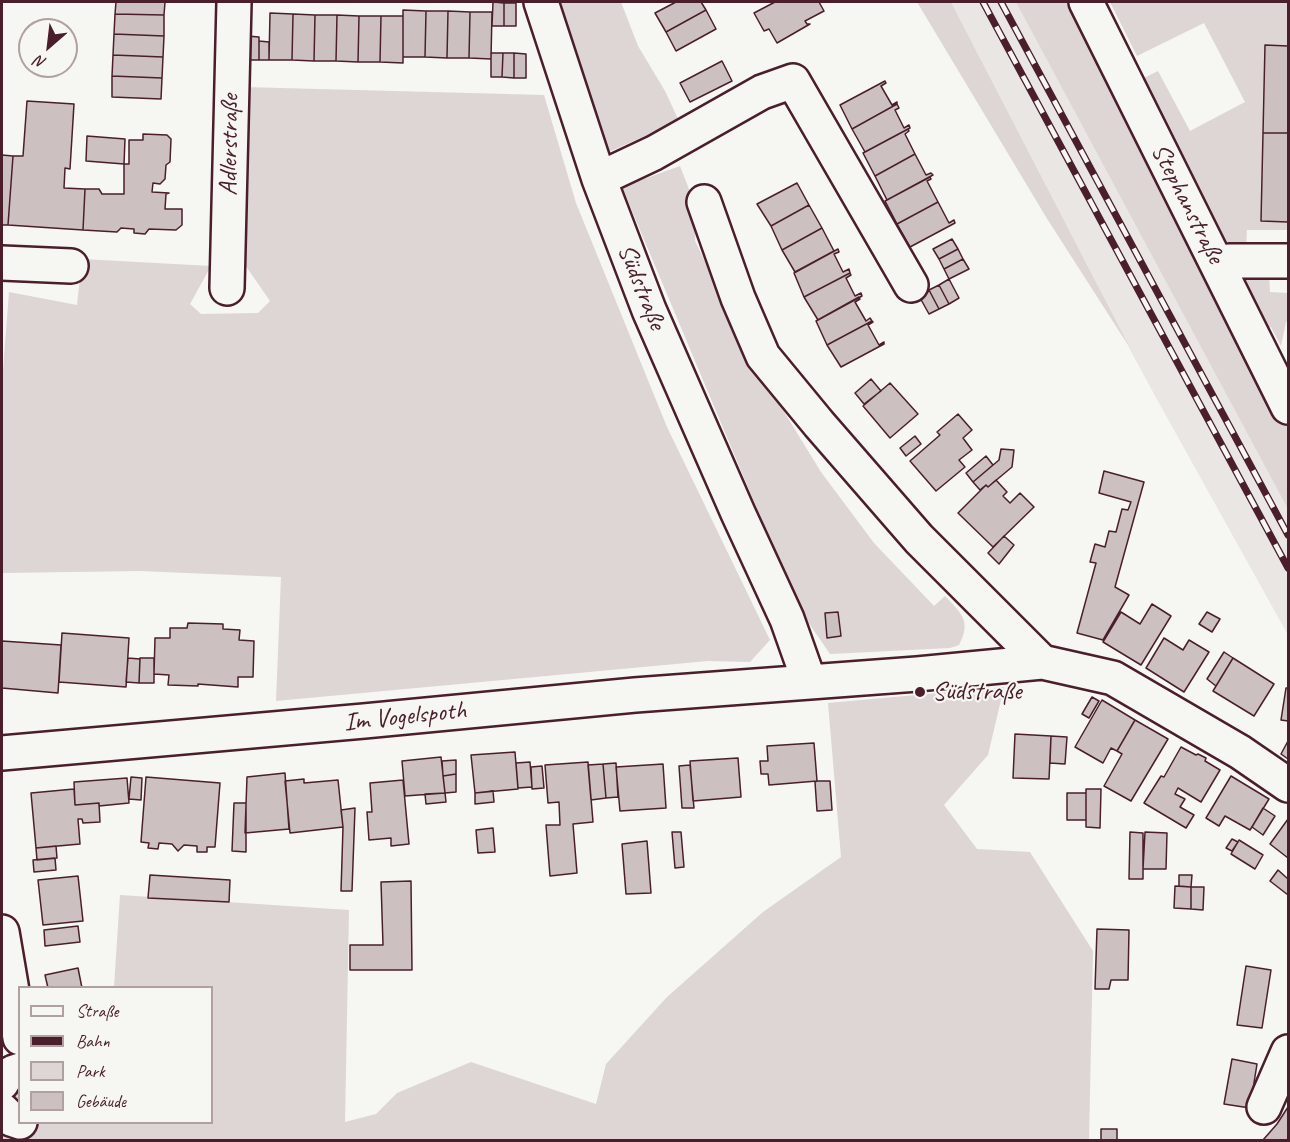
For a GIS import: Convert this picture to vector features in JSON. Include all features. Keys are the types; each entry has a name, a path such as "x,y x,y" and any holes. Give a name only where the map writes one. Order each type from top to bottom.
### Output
{"street":[{"name":"Adlerstraße","path":"227,288 234,2"},
{"name":"Südstraße","path":"541,2 550,34 574,96 599,179 649,310 738,513 788,619 809,681"},
{"name":"Stephanstraße","path":"1086,2 1288,407"},
{"path":"599,179 654,153 762,92 793,81 911,285"},
{"path":"704,202 738,298 763,356 919,539 1042,662"},
{"path":"1218,266 1229,261 1288,261"},
{"path":"2,264 71,266"},
{"path":"809,681 917,674 1042,662 1113,678 1240,752 1288,785"},
{"name":"Im Vogelspoth","path":"2,753 809,681"},
{"path":"2,933 18,1026"},
{"path":"1264,1107 1288,1052"},
{"path":"2,1083 4,1078 18,1070"},
{"path":"2,1110 11,1119 18,1121"}],"shaded area":[{"path":"951,2 1073,2 1288,439 1288,635 1154,394"}],"green space":[{"path":"557,2 621,2 638,46 665,91 679,121 604,154"},
{"path":"917,2 951,2 1154,394 1128,345 1046,217"},
{"path":"1016,2 1074,2 1288,428 1288,509"},
{"path":"1110,2 1288,2 1288,230 1247,230 1246,250 1221,250 1136,82 1158,71 1190,131 1245,102 1204,23 1137,56"},
{"path":"243,87 544,95 576,203 667,427 770,640 750,662 708,661 276,701 281,577 140,571 2,573 2,383 9,292 77,305 82,259 211,266 190,304 201,314 258,313 270,301 243,262"},
{"path":"680,166 696,207 695,241 754,363 821,472 874,543 934,606 945,596 960,613 965,623 965,630 959,645 950,648 830,654 806,619 789,585 622,187"},
{"path":"1231,272 1269,273 1270,292 1288,293 1288,321 1281,346 1271,327 1262,330"},
{"path":"1004,687 988,755 944,805 977,849 1030,852 1093,951 1089,1140 2,1140 2,1063 18,1061 18,1124 213,1124 213,986 114,986 120,895 349,910 345,1122 376,1114 397,1093 471,1062 596,1104 606,1064 667,997 763,912 841,857 828,703"}],"building":[{"path":"116,2 165,2 164,15 115,14"},
{"path":"493,2 504,3 504,26 492,26"},
{"path":"676,2 701,2 706,10 666,32 655,13"},
{"path":"775,2 819,2 824,11 805,21 810,24 777,43 769,29 764,31 754,13"},
{"path":"504,3 516,3 516,26 504,26"},
{"path":"403,10 426,11 425,57 403,57"},
{"path":"706,10 716,29 676,51 666,32"},
{"path":"426,11 448,11 447,58 425,57"},
{"path":"448,11 470,12 469,58 447,58"},
{"path":"470,12 492,12 491,59 469,58"},
{"path":"270,13 293,14 292,60 269,60"},
{"path":"115,14 164,15 164,36 114,34"},
{"path":"293,14 315,15 314,61 292,60"},
{"path":"315,15 337,15 336,61 314,61"},
{"path":"337,15 359,16 358,62 336,61"},
{"path":"359,16 381,16 380,62 358,62"},
{"path":"381,16 403,16 403,63 380,62"},
{"path":"114,34 164,36 163,57 113,55"},
{"path":"247,36 259,37 259,60 247,60"},
{"path":"259,41 269,42 269,60 259,60"},
{"path":"1265,45 1288,46 1288,133 1263,133"},
{"path":"491,53 503,53 502,77 491,77"},
{"path":"503,53 514,53 514,78 502,77"},
{"path":"514,53 526,54 526,78 514,78"},
{"path":"113,55 163,57 162,78 112,76"},
{"path":"722,61 732,81 690,102 680,83"},
{"path":"112,76 162,78 161,99 112,97"},
{"path":"885,81 886,83 881,86 892,105 897,102 897,104 852,129 840,105"},
{"path":"27,101 74,104 70,169 65,168 64,188 85,189 83,230 8,225 13,156 23,156"},
{"path":"897,104 899,108 895,110 904,128 909,125 910,128 865,152 852,129"},
{"path":"908,129 909,131 905,134 915,154 875,176 863,153"},
{"path":"1263,133 1288,133 1288,222 1261,221"},
{"path":"143,134 167,135 171,139 170,162 166,165 165,179 160,184 153,183 152,192 169,193 166,194 165,209 182,209 182,225 176,230 149,229 145,234 134,233 134,229 121,228 117,232 83,230 85,189 99,189 102,194 124,194 124,164 129,164 129,140 143,140"},
{"path":"87,136 125,139 124,164 86,161"},
{"path":"915,154 926,175 931,173 933,175 887,200 875,176"},
{"path":"2,155 13,156 8,225 2,225"},
{"path":"930,177 931,179 927,181 938,202 897,224 885,201"},
{"path":"797,183 809,205 771,226 757,204"},
{"path":"938,202 949,223 954,220 955,223 910,247 897,224"},
{"path":"809,205 822,228 782,250 771,226"},
{"path":"822,228 834,251 795,272 782,250"},
{"path":"952,239 958,249 939,259 933,249"},
{"path":"838,249 839,252 834,254 843,272 849,269 850,273 804,297 794,273"},
{"path":"958,249 963,259 944,269 939,259"},
{"path":"963,259 969,269 949,279 944,269"},
{"path":"850,273 851,275 846,278 855,296 861,293 862,296 818,320 804,297"},
{"path":"949,279 959,298 949,304 939,285"},
{"path":"939,285 949,304 939,309 929,290"},
{"path":"929,290 939,309 929,314 919,296"},
{"path":"859,297 860,299 855,302 866,321 870,318 872,321 827,345 816,321"},
{"path":"872,321 868,325 879,345 884,342 884,344 841,367 827,345"},
{"path":"871,379 881,391 864,404 855,393"},
{"path":"890,383 918,414 890,438 863,406"},
{"path":"958,414 972,430 963,438 972,450 959,460 965,467 936,491 910,461 940,435 937,432"},
{"path":"915,436 921,444 906,456 900,448"},
{"path":"1001,449 1014,450 1012,467 988,487 986,485 980,490 973,482 999,460"},
{"path":"986,456 993,465 973,482 966,473"},
{"path":"1104,471 1144,482 1115,587 1129,595 1103,640 1077,633 1096,563 1090,562 1095,544 1105,547 1109,531 1116,532 1122,509 1128,510 1131,502 1099,493"},
{"path":"996,480 1007,492 1003,496 1010,503 1020,493 1034,507 993,547 958,513 986,485 988,487"},
{"path":"1004,536 1014,545 999,564 988,553"},
{"path":"1152,604 1171,616 1141,665 1103,642 1121,612 1140,624"},
{"path":"838,612 841,636 827,638 825,613"},
{"path":"1207,612 1220,619 1212,632 1199,624"},
{"path":"188,623 223,624 223,629 240,630 239,640 254,641 253,677 238,677 238,687 198,684 198,686 168,685 169,675 154,674 155,638 170,638 170,628 187,628"},
{"path":"62,633 129,638 126,687 59,682"},
{"path":"1164,638 1183,650 1189,640 1209,652 1184,692 1146,668"},
{"path":"2,641 61,645 58,693 2,688"},
{"path":"1224,652 1233,658 1216,686 1207,679"},
{"path":"128,658 140,659 139,683 126,682"},
{"path":"140,658 154,658 154,683 139,683"},
{"path":"1233,658 1274,684 1254,716 1213,691"},
{"path":"1286,688 1288,688 1288,721 1281,720"},
{"path":"1092,697 1099,701 1089,718 1082,714"},
{"path":"1102,700 1135,720 1117,751 1111,748 1103,763 1075,747"},
{"path":"1135,720 1168,739 1131,801 1104,786 1122,754 1117,751"},
{"path":"1015,734 1051,736 1049,779 1013,778"},
{"path":"1051,736 1067,737 1065,764 1050,763"},
{"path":"1288,741 1288,759 1281,754"},
{"path":"814,743 817,781 769,785 768,774 761,774 760,761 768,761 767,746"},
{"path":"1181,747 1206,758 1205,761 1220,770 1201,802 1178,788 1175,794 1185,799 1180,807 1194,815 1186,828 1144,803 1161,776 1164,777"},
{"path":"515,752 518,789 475,793 471,755"},
{"path":"441,757 445,793 405,796 402,761"},
{"path":"738,758 741,797 693,801 690,761"},
{"path":"456,760 456,774 443,776 442,761"},
{"path":"530,762 532,787 518,788 516,763"},
{"path":"588,762 593,822 573,824 577,873 550,876 546,825 560,825 559,802 548,803 545,765"},
{"path":"616,763 618,797 606,798 603,764"},
{"path":"603,764 606,798 591,800 588,765"},
{"path":"663,764 666,808 620,811 616,767"},
{"path":"690,765 694,808 682,808 679,766"},
{"path":"542,766 544,788 532,789 531,767"},
{"path":"285,773 289,829 245,833 247,777"},
{"path":"456,774 456,792 445,793 443,776"},
{"path":"1231,776 1269,799 1250,830 1225,816 1219,826 1206,818"},
{"path":"131,777 142,778 141,800 129,799"},
{"path":"146,777 220,783 215,847 207,847 207,852 197,852 197,846 184,845 178,851 172,844 159,843 158,849 148,848 149,843 141,842"},
{"path":"127,778 129,803 99,806 99,803 75,805 74,782"},
{"path":"304,779 304,783 338,780 343,827 290,833 285,781"},
{"path":"403,780 409,844 391,846 391,838 369,840 367,812 372,812 370,783"},
{"path":"830,781 832,810 817,811 815,782"},
{"path":"74,789 75,805 99,803 100,822 83,823 82,819 78,819 80,844 36,848 31,793"},
{"path":"1086,789 1101,789 1100,828 1086,827"},
{"path":"493,791 494,802 475,804 475,793"},
{"path":"445,793 446,802 426,804 425,794"},
{"path":"1067,793 1086,793 1086,820 1067,820"},
{"path":"234,803 246,803 246,852 232,851"},
{"path":"355,808 352,891 341,891 343,827 341,810"},
{"path":"1263,808 1275,816 1263,835 1252,827"},
{"path":"1288,819 1288,858 1270,844"},
{"path":"493,828 495,852 478,853 476,830"},
{"path":"672,832 681,832 684,867 675,868"},
{"path":"1130,832 1143,833 1143,879 1129,879"},
{"path":"1145,832 1167,833 1166,869 1143,869"},
{"path":"1232,839 1238,842 1232,851 1226,848"},
{"path":"1239,840 1263,855 1255,869 1231,854"},
{"path":"647,841 651,893 626,894 622,844"},
{"path":"56,846 57,858 37,860 36,848"},
{"path":"55,858 56,870 34,872 33,860"},
{"path":"1278,870 1288,879 1288,895 1270,881"},
{"path":"150,875 230,880 229,902 148,898"},
{"path":"1179,875 1192,875 1191,887 1179,886"},
{"path":"78,876 83,921 43,925 38,880"},
{"path":"411,881 412,970 350,970 350,945 383,945 381,882"},
{"path":"1175,886 1191,887 1191,909 1174,908"},
{"path":"1191,887 1204,887 1203,910 1191,909"},
{"path":"78,926 80,942 45,946 44,930"},
{"path":"1097,929 1129,930 1128,980 1111,980 1109,989 1095,989"},
{"path":"1246,966 1271,970 1262,1028 1237,1025"},
{"path":"78,968 82,986 48,986 45,975"},
{"path":"1232,1059 1257,1064 1250,1108 1224,1104"},
{"path":"1288,1107 1288,1140 1263,1140 1277,1124"},
{"path":"1101,1129 1117,1129 1117,1140 1101,1140"}],"railway":[{"path":"983,2 1288,568"},
{"path":"1001,2 1288,535"}],"place":[{"name":"Südstraße","path":"920,692"}]}
